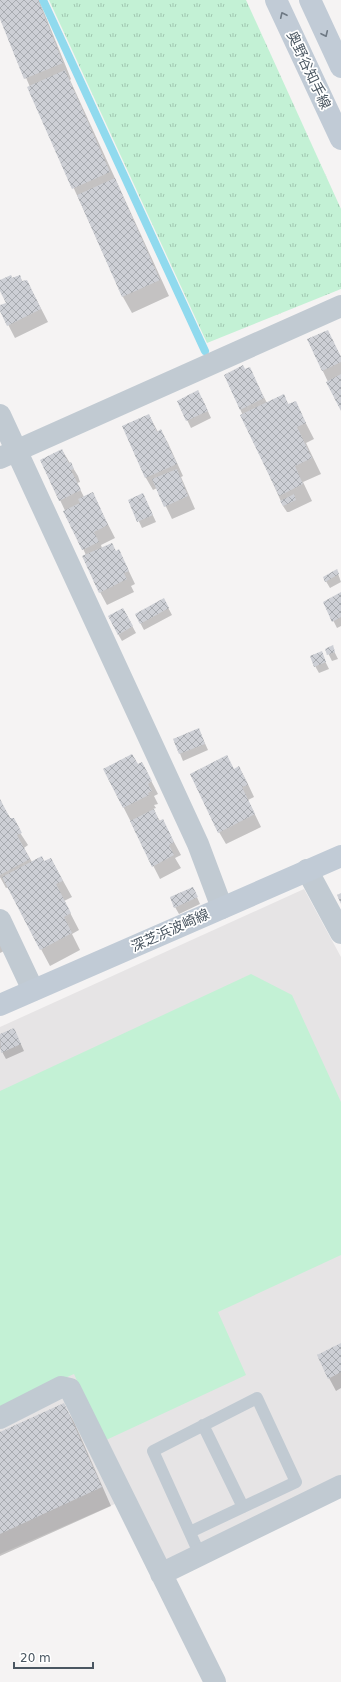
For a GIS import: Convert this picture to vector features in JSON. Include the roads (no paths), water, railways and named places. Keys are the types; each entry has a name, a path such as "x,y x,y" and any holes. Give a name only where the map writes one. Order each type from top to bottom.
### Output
{"main road":[{"name":"奥野谷知手線","path":"276,0 341,140"},
{"path":"310,0 341,67"},
{"name":"深芝浜波崎線","path":"0,1005 341,856"}],"street":[{"path":"8,454 341,306"},
{"path":"0,415 8,454 198,844 222,908"},
{"path":"308,870 341,933"},
{"path":"0,920 33,990"},
{"path":"0,1418 61,1387 70,1389 215,1682"},
{"path":"162,1574 341,1486"}],"lane":[{"path":"190,1532 296,1482 257,1398 153,1451 200,1555"},
{"path":"203,1425 243,1507"}],"waterway":[{"path":"43,0 205,351"}]}
